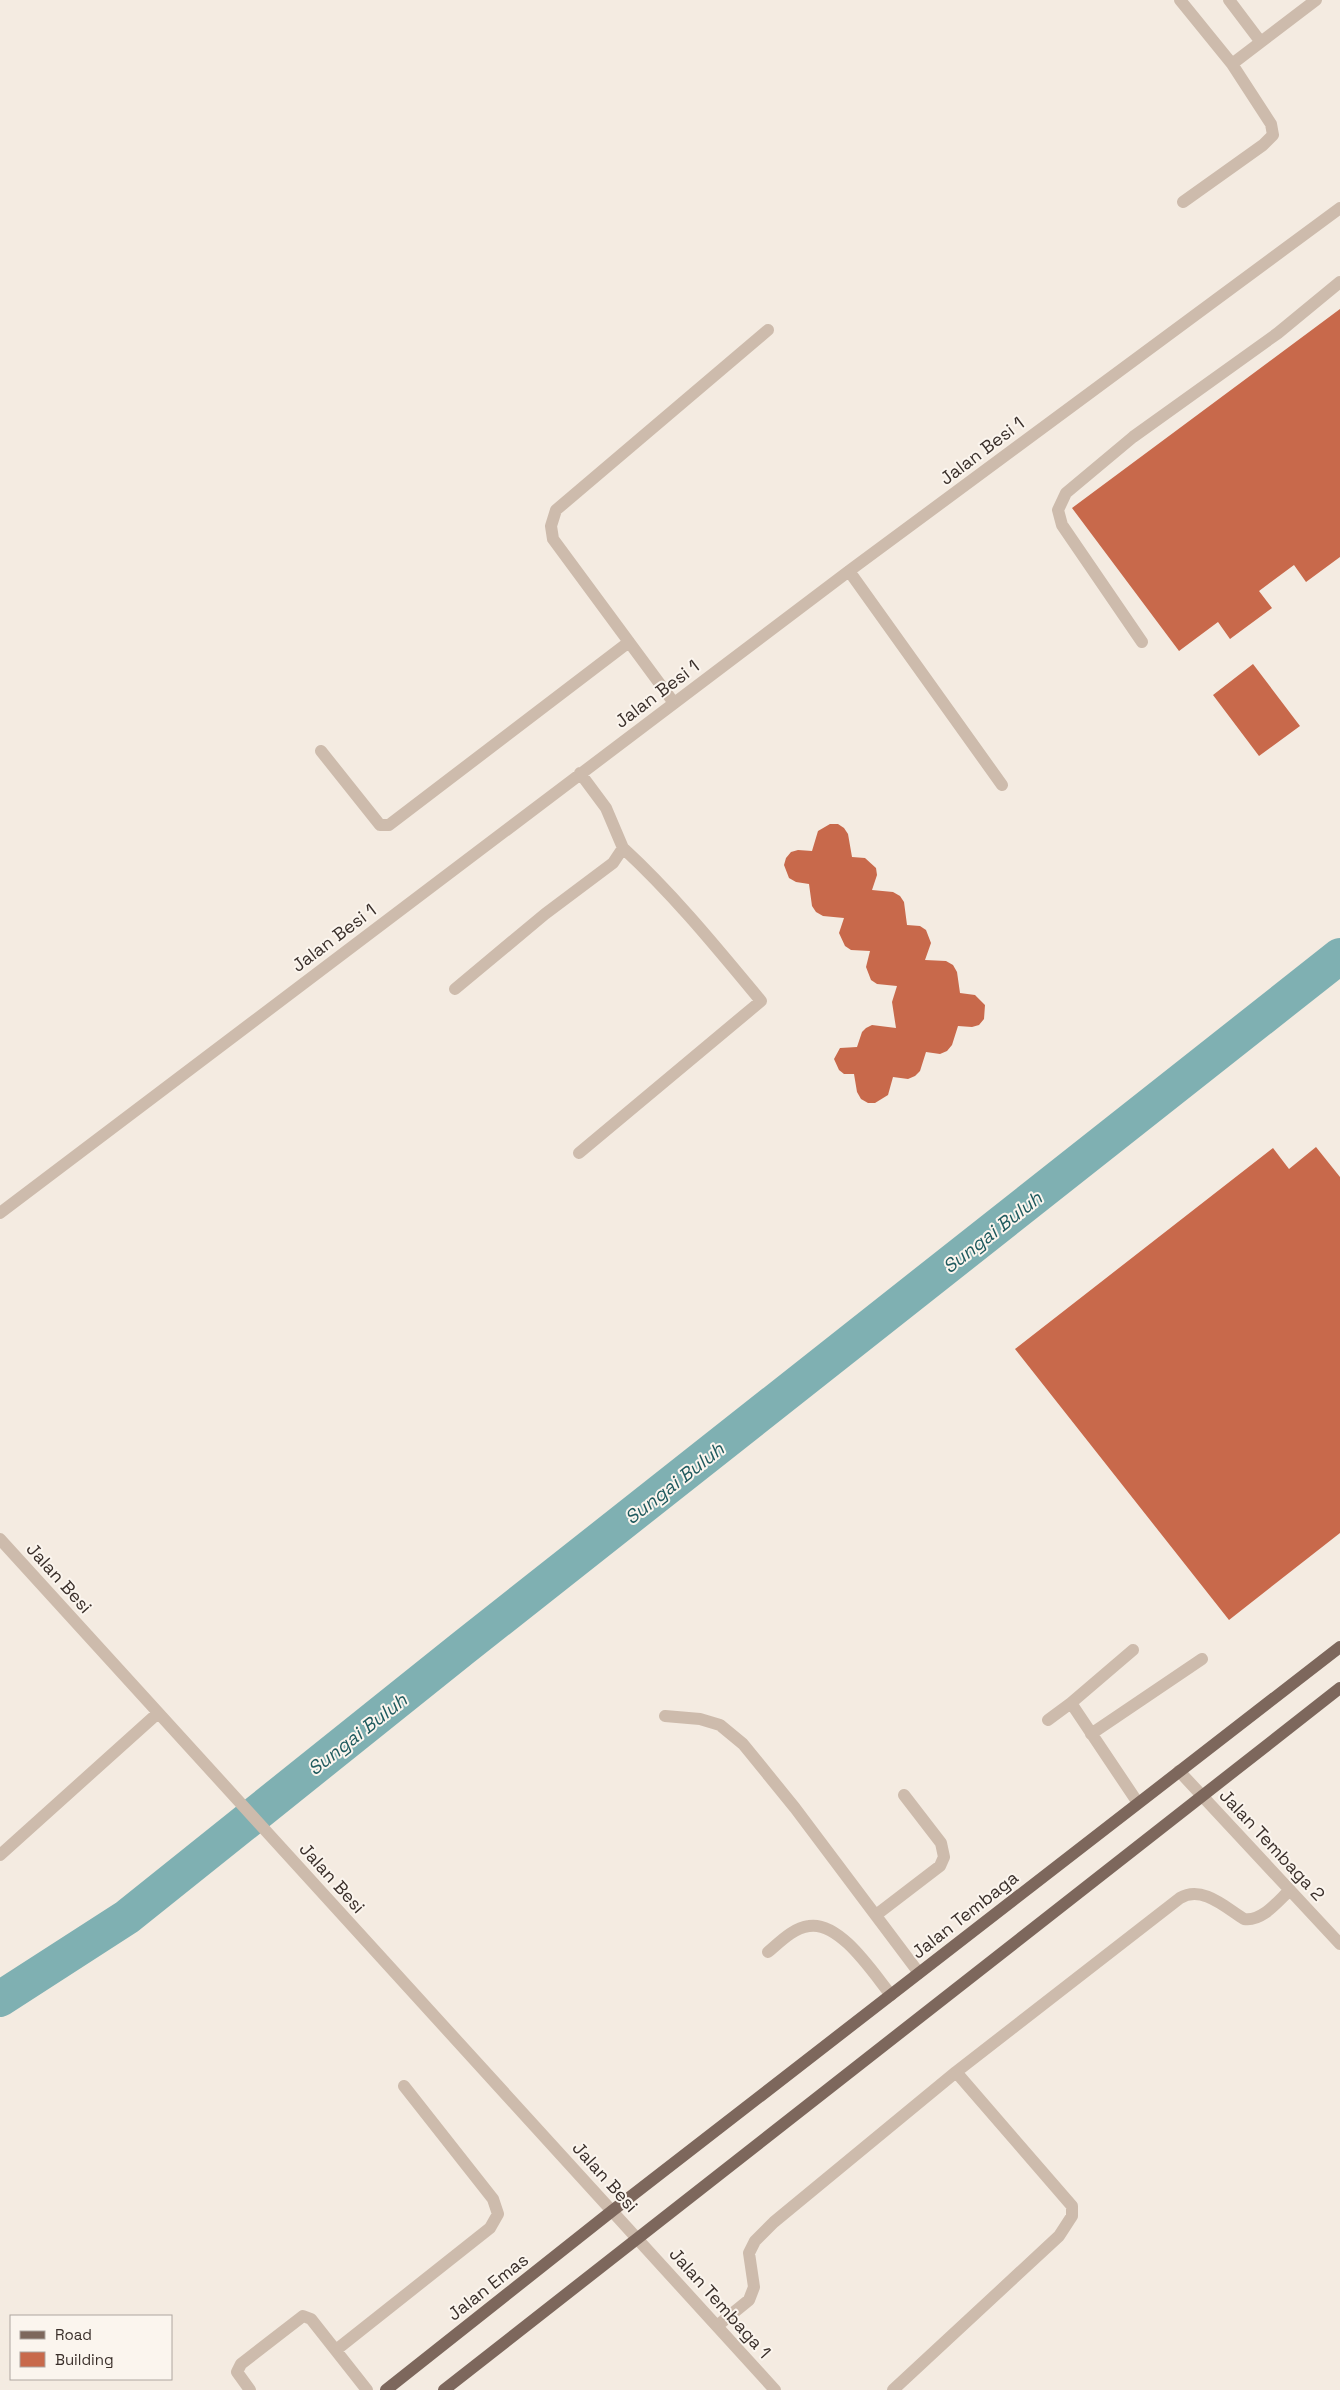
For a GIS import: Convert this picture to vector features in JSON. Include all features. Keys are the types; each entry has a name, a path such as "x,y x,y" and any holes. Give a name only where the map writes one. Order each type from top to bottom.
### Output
{"main road":[{"name":"Jalan Tembaga","path":"612,2211 1340,1646"},
{"path":"444,2390 1201,1794 1340,1688"},
{"name":"Jalan Emas","path":"386,2390 612,2211"}],"street":[{"path":"1180,0 1232,64 1271,124 1273,136 1263,146 1183,202"},
{"path":"1229,0 1260,42"},
{"path":"1232,64 1316,0"},
{"name":"Jalan Besi 1","path":"0,1213 580,773 1340,208"},
{"path":"1142,642 1062,526 1058,510 1066,493 1133,437 1278,333 1340,282"},
{"path":"674,703 553,539 551,526 556,510 768,330"},
{"path":"849,572 1002,786"},
{"path":"321,751 380,825 389,825 629,642"},
{"path":"579,1153 761,1001 698,925 655,878 623,848 606,808 580,773"},
{"path":"455,989 545,914 613,863 623,848"},
{"name":"Jalan Besi","path":"0,1539 638,2239"},
{"path":"1048,1720 1133,1650"},
{"path":"1092,1734 1202,1659"},
{"path":"1071,1703 1138,1803"},
{"path":"0,1855 158,1714"},
{"path":"665,1716 700,1719 720,1725 743,1744 876,1915 918,1973"},
{"name":"Jalan Tembaga 2","path":"1179,1771 1340,1944"},
{"path":"876,1915 940,1866 944,1857 941,1843 904,1795"},
{"path":"717,2326 749,2300 754,2287 749,2253 755,2241 774,2222 956,2072 1180,1898 1188,1893 1199,1893 1244,1919 1252,1921 1265,1913 1290,1890"},
{"path":"768,1952 792,1932 808,1926 823,1926 840,1937 891,1995"},
{"path":"893,2390 1059,2236 1072,2216 1072,2206 956,2072"},
{"path":"336,2350 490,2228 498,2214 493,2199 404,2086"},
{"name":"Jalan Tembaga 1","path":"638,2239 775,2390"},
{"path":"250,2390 239,2376 238,2367 299,2317 308,2316 367,2390"}],"building":[{"path":"1340,309 1340,557 1306,582 1294,565 1259,591 1272,608 1230,639 1218,622 1179,651 1072,508"},
{"path":"1253,664 1300,726 1259,756 1213,695"},
{"path":"830,824 838,824 848,834 852,857 865,858 876,868 877,875 872,890 893,892 900,896 904,902 907,925 920,926 926,930 931,943 925,960 946,961 953,965 957,972 960,993 975,995 985,1005 984,1019 979,1025 972,1027 958,1026 952,1045 947,1051 940,1054 926,1052 920,1071 915,1076 908,1079 893,1077 888,1095 875,1103 868,1103 861,1099 857,1092 854,1074 844,1074 839,1070 834,1059 840,1048 857,1047 862,1032 872,1025 896,1028 892,1002 897,986 877,984 871,980 866,967 870,951 851,950 845,946 839,933 844,918 823,916 816,912 812,906 809,884 796,882 789,878 784,865 786,858 791,852 798,850 812,851 818,831"},
{"path":"1316,1147 1340,1177 1340,1533 1229,1620 1015,1349 1273,1148 1289,1169"}],"waterway":[{"name":"Sungai Buluh","path":"0,1999 127,1917 463,1648 1340,956"}]}
